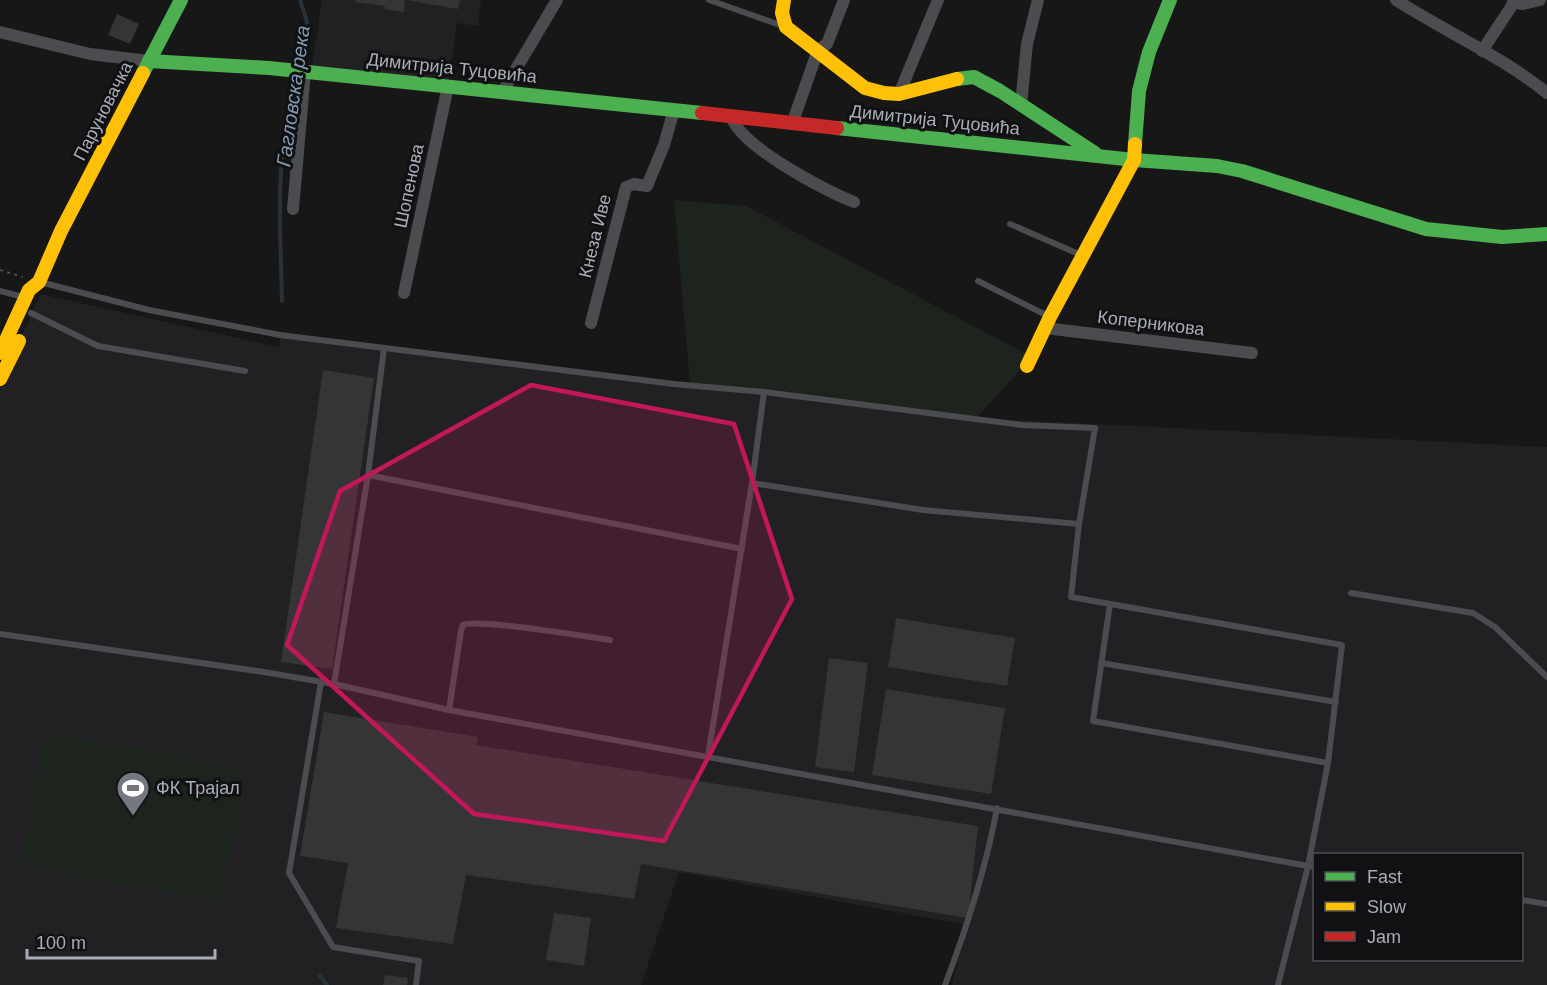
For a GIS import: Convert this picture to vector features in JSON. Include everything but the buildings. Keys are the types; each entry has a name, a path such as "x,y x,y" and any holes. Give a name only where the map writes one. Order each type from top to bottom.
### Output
{"street":[{"path":"149,61 181,0"},
{"path":"503,91 557,0"},
{"path":"784,0 783,14 786,27 865,88 899,94 974,76 1099,155"},
{"path":"792,124 818,50 827,44 844,0"},
{"path":"899,94 938,0"},
{"path":"1021,105 1027,44 1038,0"},
{"path":"1027,366 1134,160 1138,91 1158,26 1170,0"},
{"path":"1396,0 1525,76 1547,93"},
{"path":"1482,51 1513,1 1523,4 1540,0"},
{"name":"Паруновачка","path":"0,32 90,54 149,61 61,231 39,282 29,291 26,307 0,379"},
{"name":"Димитрија Туцовића","path":"149,61 269,68 503,91 1134,160 1217,166 1242,171 1426,229 1502,237 1547,234"},
{"path":"293,209 308,72"},
{"name":"Шопенова","path":"404,293 448,86"},
{"name":"Кнеза Иве","path":"591,323 626,187 634,184 647,186 664,145 674,110"},
{"path":"731,116 740,132 774,158 824,189 854,202"},
{"name":"Паруновачка","path":"0,353 26,307"},
{"name":"Коперникова","path":"1048,323 1252,353"}],"lane":[{"path":"709,0 786,27"},
{"path":"1010,224 1083,256"},
{"name":"Коперникова","path":"978,281 1048,323"},
{"path":"39,282 149,310 280,335 1022,425 1095,428 1079,524 1071,597 1342,645 1328,763 1313,853"},
{"path":"0,291 98,346 245,371"},
{"path":"334,684 368,475 384,348"},
{"path":"708,756 742,549 764,392"},
{"path":"368,475 742,549"},
{"path":"752,483 923,510 1079,524"},
{"path":"1351,593 1473,613 1495,627 1547,677"},
{"path":"1110,604 1093,721 1328,763"},
{"path":"449,710 461,631 463,625 467,623 493,624 610,640"},
{"path":"0,634 334,684 449,710 1311,867 1294,917 1278,985"},
{"path":"1101,663 1336,702"},
{"path":"321,682 289,873 333,947 419,961 416,985"},
{"path":"945,985 986,862 997,808"},
{"path":"1523,900 1547,904"}],"path":[{"path":"0,270 39,282"}],"highlighted area":[{"path":"531,385 734,424 792,599 664,841 474,814 287,645 340,491"}],"shaded area":[{"path":"322,0 481,0 478,26 457,23 448,86 311,73"},
{"path":"674,200 746,206 1032,357 976,418 690,383"},
{"path":"40,294 279,347 280,335 976,418 1547,447 1547,985 952,985 967,925 679,872 641,985 0,985 0,379"},
{"name":"ФК Трајал","path":"44,732 246,768 222,902 20,866"}],"waterway":[{"name":"Гагловска река","path":"300,0 307,22 301,67"},
{"name":"Гагловска река","path":"282,301 281,172 287,124 298,89"},
{"name":"Гагловска река","path":"320,976 327,985"}],"traffic: fast":[{"path":"143,73 181,0"},
{"path":"1135,144 1139,91 1149,52 1170,0"},
{"path":"149,61 269,68 702,113"},
{"path":"957,79 974,77 1000,91 1095,153"},
{"path":"837,128 1134,160 1217,166 1242,171 1426,229 1502,237 1547,234"}],"traffic: slow":[{"path":"784,0 782,13 786,27 865,88 899,94 957,79"},
{"path":"0,353 29,290 39,282 61,231 143,73"},
{"path":"1027,366 1050,317 1134,160 1135,144"},
{"path":"0,379 19,341"}],"traffic: jam":[{"path":"702,113 837,128"}],"place":[{"name":"ФК Трајал","path":"133,817"}]}
